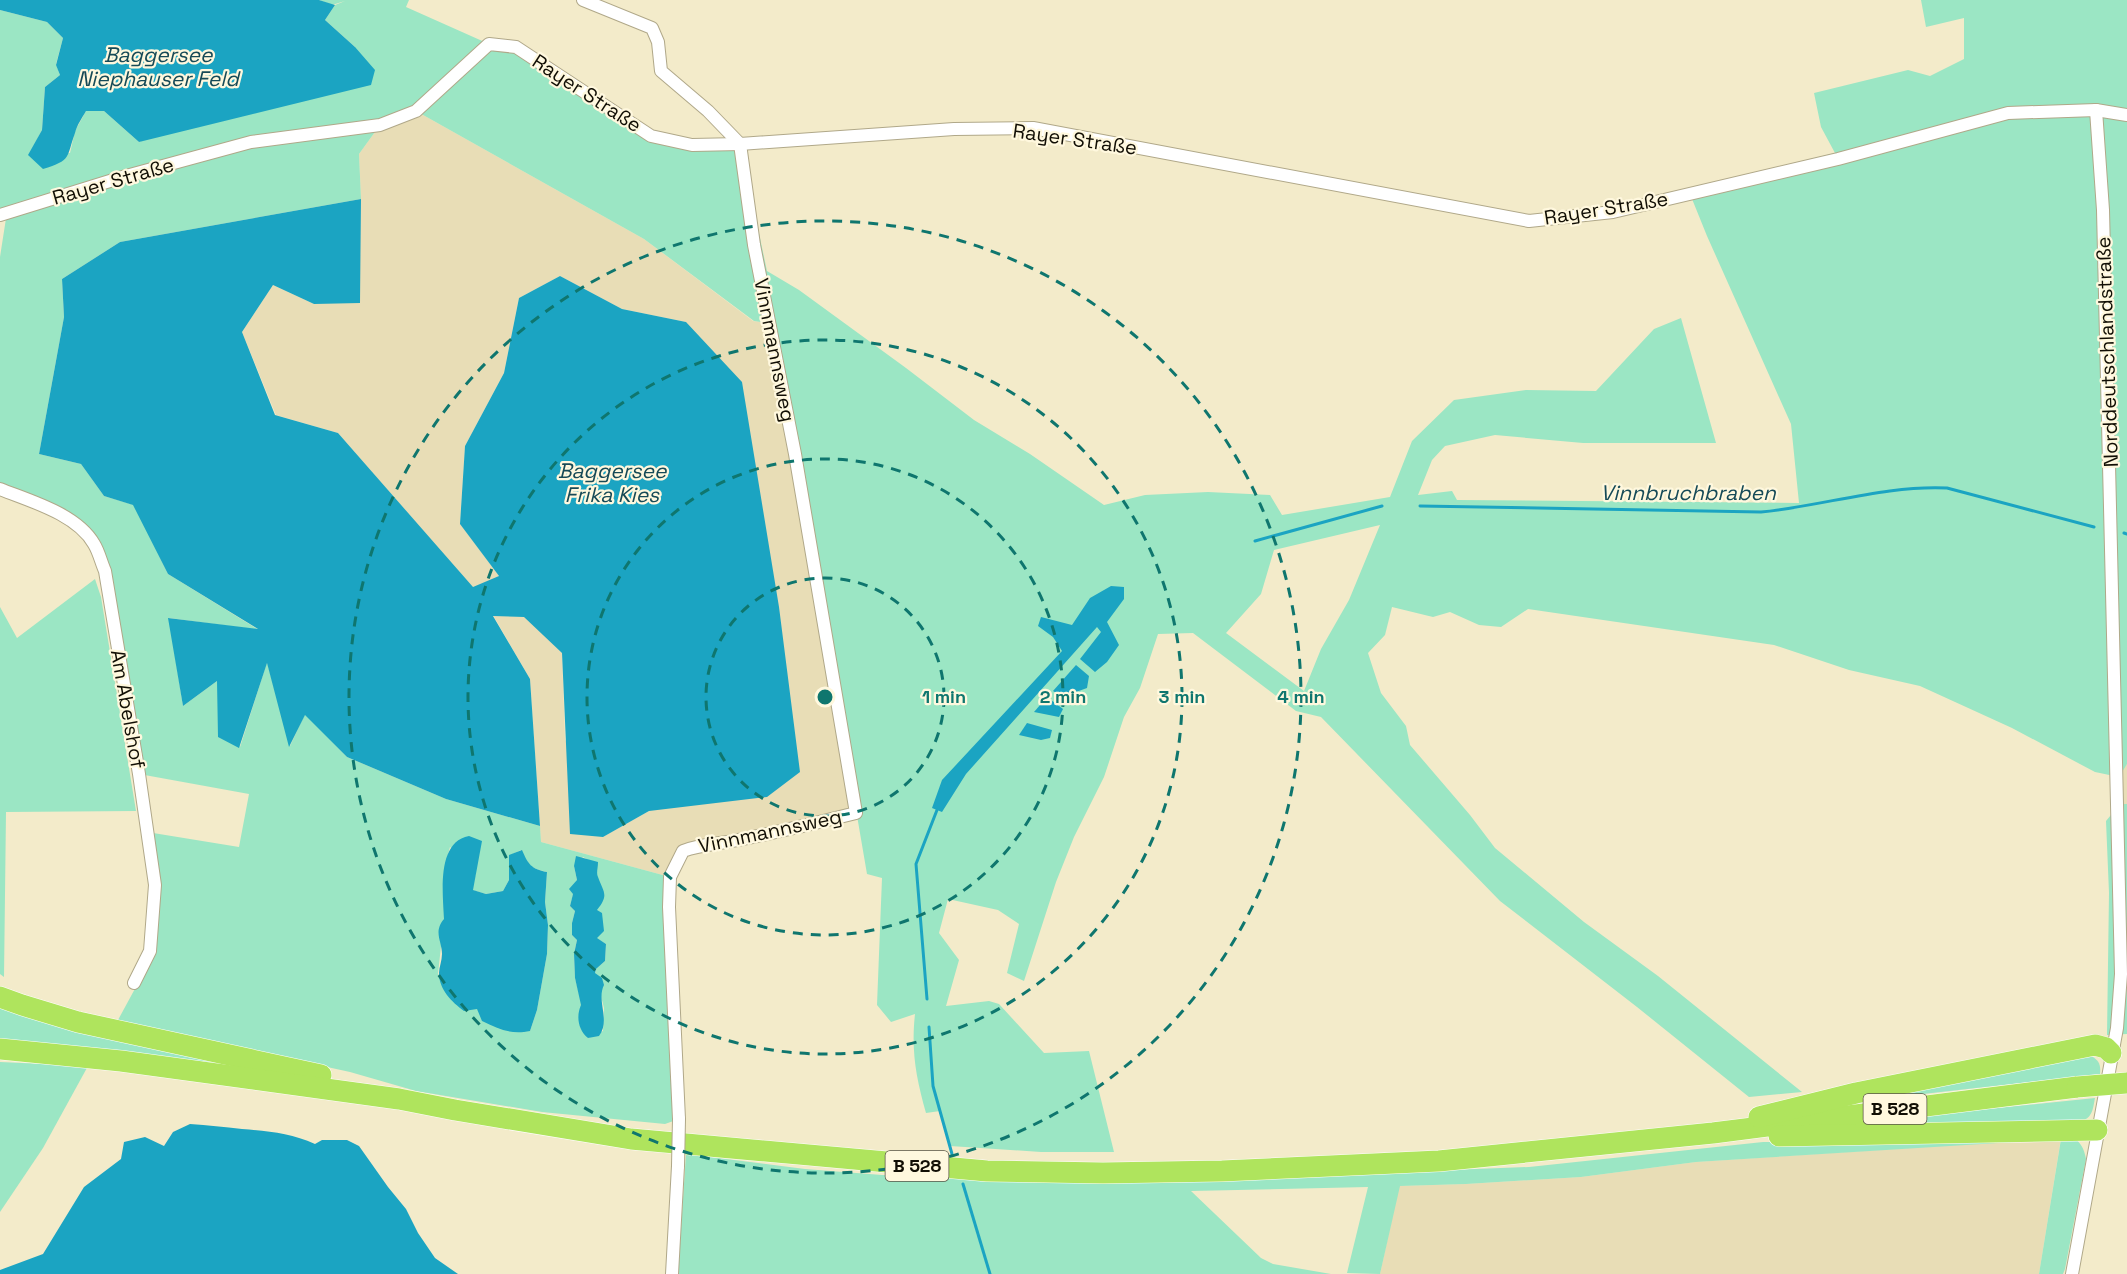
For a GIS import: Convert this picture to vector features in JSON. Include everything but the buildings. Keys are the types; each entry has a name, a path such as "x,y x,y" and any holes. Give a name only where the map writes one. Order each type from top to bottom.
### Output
{"highway":[{"path":"0,981 62,1008 152,1037"},
{"path":"0,997 78,1022 357,1083 399,1099"},
{"path":"1713,1133 1784,1109 2028,1058 2095,1045 2106,1048 2111,1053"},
{"path":"0,1049 122,1061 399,1099"},
{"name":"B 528","path":"399,1099 632,1139 987,1171 1103,1173 1222,1171 1439,1161 1713,1133 2077,1087 2127,1083"},
{"path":"1713,1133 1792,1136 2097,1130"}],"street":[{"path":"583,0 652,28 658,42 661,71 708,111 740,144"},
{"name":"Rayer Straße","path":"0,215 251,142 380,125 416,111 489,44 516,47 651,136 692,145 740,144 954,129 1033,128 1529,221 1613,212 1838,159 2008,112 2096,110 2127,115"},
{"name":"Norddeutschlandstraße","path":"2072,1274 2119,1011 2121,974 2103,210 2096,110"},
{"name":"Vinnmannsweg","path":"672,1274 679,1119 669,908 670,877 683,851 700,845 735,841 856,813 795,454 754,244 740,144"},
{"name":"Am Abelshof","path":"0,489 54,510 82,530 94,544 105,571 155,885 150,951 134,983"}],"shaded area":[{"path":"416,111 644,239 753,321 777,324 856,813 683,851 670,877 541,842 530,679 493,615 525,617 562,653 565,739 603,837 649,811 686,322 622,309 560,276 519,298 504,373 465,446 460,523 499,576 475,590 338,433 276,415 242,332 273,285 314,304 361,199 359,154 380,125"},
{"path":"2127,764 2127,804 2120,804 2118,775"},
{"path":"2061,1138 2039,1274 1380,1274 1399,1186 1581,1177 1696,1162"}],"green space":[{"path":"319,0 409,0 406,7 489,44 516,47 651,136 740,144 767,271 799,290 974,420 1030,454 1104,505 1145,495 1208,492 1270,495 1282,515 1390,497 1412,441 1454,400 1526,390 1596,391 1654,329 1681,318 1716,443 1583,443 1495,435 1445,446 1432,460 1418,495 1452,491 1457,500 1799,503 1791,424 1688,189 1835,153 1821,127 1814,93 1908,70 1930,76 1964,59 1964,18 1926,27 1921,0 2127,0 2127,764 2119,777 2095,772 2012,728 1920,686 1849,670 1774,645 1528,609 1501,627 1479,625 1450,612 1433,617 1392,607 1385,635 1368,653 1381,693 1406,726 1410,745 1495,848 1584,922 1658,976 1802,1092 1749,1097 1500,901 1321,717 1296,711 1193,633 1158,634 1140,688 1124,717 1104,777 1074,837 1056,882 1024,981 1007,973 1019,924 998,910 948,899 939,933 959,960 946,1006 989,1001 999,1004 1044,1053 1089,1051 1114,1152 1041,1152 950,1146 940,1111 926,1113 922,1100 914,1052 915,1014 891,1022 877,1005 882,878 867,874 775,324 754,321 644,239 416,111 380,125 359,154 361,199 120,242 62,279 64,317 39,454 81,464 104,496 134,505 168,574 259,630 169,618 183,706 217,681 240,747 267,662 290,746 305,714 347,757 446,799 540,826 541,842 670,877 679,1119 665,1124 542,1112 416,1091 350,1072 118,1020 137,985 150,951 155,885 147,832 239,847 249,794 139,774 105,571 82,530 0,489 0,257 7,212 0,215 0,10 47,22 63,38 56,64 60,75 45,87 42,130 29,155 70,153 75,131 86,111 104,111 139,142 355,47 325,20 335,5 345,1 332,5","holes":["1380,525 1349,600 1321,649 1304,691 1226,633 1261,594 1274,550","450,847 476,872 472,890 486,894 503,891 509,880 509,856 521,850 530,865 547,872 545,902 548,925 547,954 537,1010 530,1031 477,1009 438,974 444,919 444,870","583,857 594,863 596,938 606,944 605,961 595,973 604,1008 603,1031 588,1038 579,1014 582,1005 575,978 574,954 577,940 572,935 575,911 570,906 577,880 574,866"]},
{"path":"95,579 101,597 136,811 6,812 4,977 0,974 0,607 17,638"},
{"path":"2120,804 2127,804 2127,1034 2107,1035 2109,893 2106,821"},
{"path":"0,1005 298,1077 0,1042"},
{"path":"2091,1056 2099,1063 2100,1074 1879,1099"},
{"path":"0,1062 88,1066 43,1148 0,1212"},
{"path":"2095,1098 2090,1115 2082,1121 1832,1125"},
{"path":"2072,1136 2082,1146 2086,1159 2063,1274 2039,1274 2061,1139 1696,1162 1581,1177 1400,1186 1380,1274 1347,1273 1368,1187 1191,1191 1261,1258 1273,1264 1331,1274 678,1274 686,1154 805,1169 882,1175 970,1177 1399,1172 1529,1167 1763,1142"}],"water":[{"name":"Baggersee Niephauser Feld","path":"0,0 319,0 335,5 325,20 355,47 375,70 371,85 139,142 104,111 86,111 77,127 69,153 59,163 43,169 28,155 42,130 45,87 60,75 56,65 63,38 47,22 0,10"},
{"name":"Baggersee Frika Kies","path":"361,199 360,303 314,304 273,285 242,332 275,415 338,433 473,587 499,576 460,524 465,446 504,373 519,298 560,276 622,309 686,322 742,382 779,607 800,772 767,797 649,811 603,837 570,834 562,653 524,617 493,616 530,679 540,826 446,799 347,757 305,715 289,747 267,663 239,748 218,737 217,681 183,706 168,618 258,629 168,574 133,505 104,496 81,464 39,454 64,317 62,279 120,242"},
{"path":"1111,586 1124,587 1124,599 1107,622 1119,645 1107,662 1095,672 1080,659 1101,632 1097,627 966,774 942,812 932,808 942,780 1062,651 1053,637 1038,626 1041,617 1072,625 1090,598"},
{"path":"1076,665 1089,676 1087,688 1076,692 1069,701 1053,691"},
{"path":"1047,697 1063,709 1059,717 1034,712"},
{"path":"1027,723 1052,730 1050,738 1041,740 1019,735"},
{"path":"469,836 482,841 473,890 486,894 503,891 509,880 509,855 522,850 531,865 547,872 545,902 548,925 547,954 537,1010 530,1031 511,1032 482,1021 477,1009 464,1011 451,1000 441,985 439,973 442,954 439,928 444,919 443,883 446,858 458,840"},
{"path":"576,856 598,862 597,875 604,894 603,901 597,910 602,913 604,931 597,938 606,944 605,961 595,973 602,978 604,985 602,997 604,1024 599,1036 588,1038 579,1023 581,1005 575,978 574,954 577,940 572,935 575,911 570,906 573,894 569,889 577,880 574,866"},
{"path":"190,1124 279,1133 315,1144 322,1140 347,1140 359,1146 406,1209 418,1233 435,1258 458,1274 0,1274 0,1270 43,1254 84,1187 121,1159 124,1142 145,1137 164,1146 173,1132"}],"waterway":[{"name":"Vinnbruchbraben","path":"1420,506 1761,512 1900,490 1947,488 2094,527"},
{"name":"Vinnbruchbraben","path":"1255,541 1382,506"},
{"path":"927,999 916,864 937,810"},
{"path":"929,1027 933,1086 952,1154"},
{"path":"963,1184 990,1274"}]}
